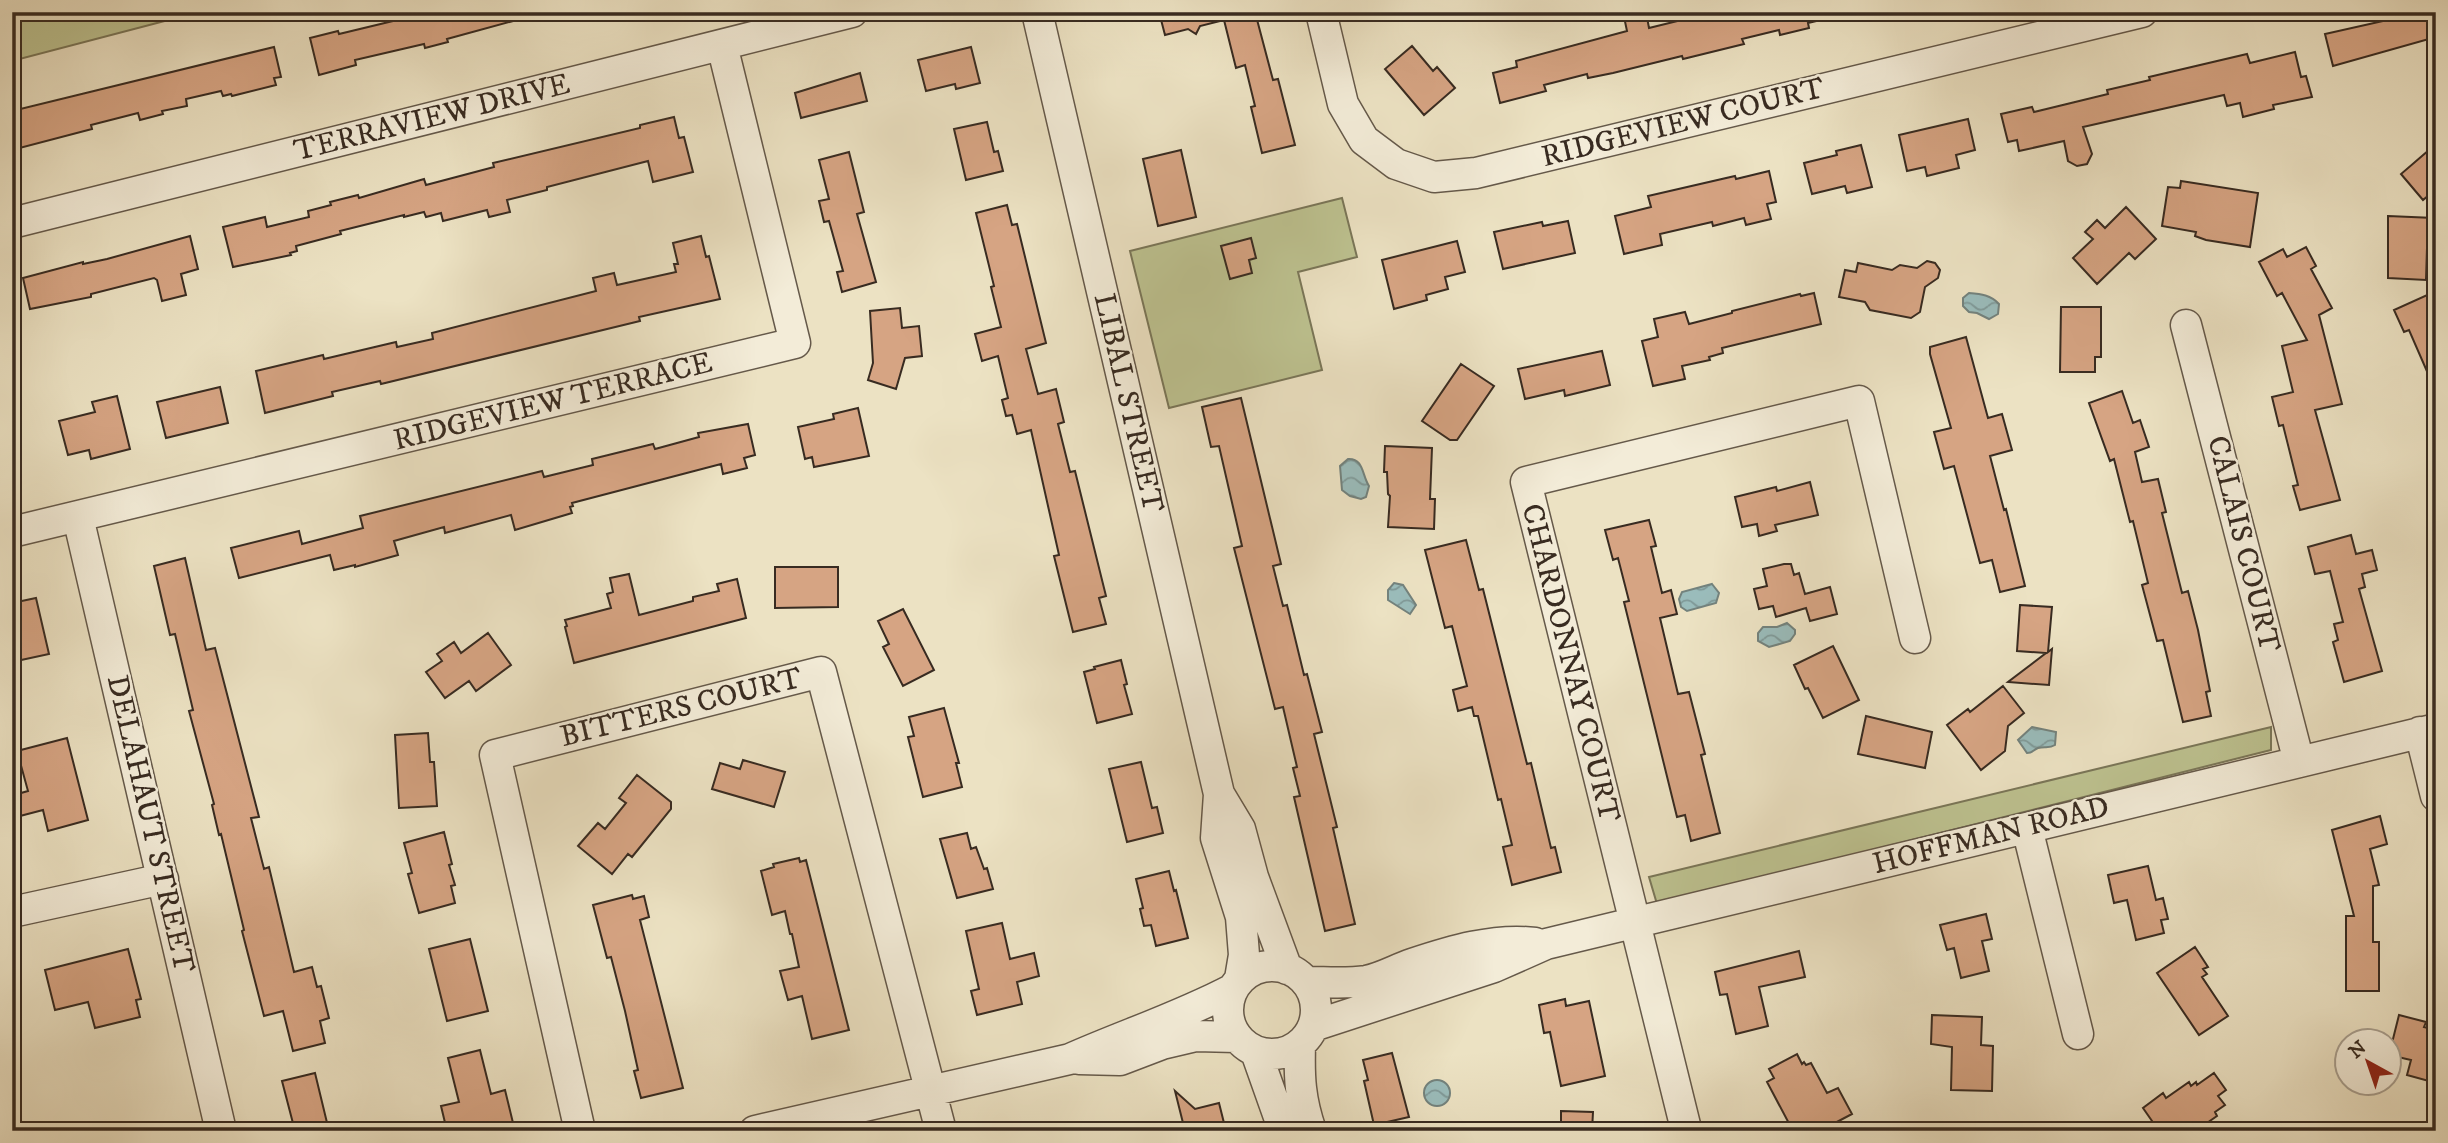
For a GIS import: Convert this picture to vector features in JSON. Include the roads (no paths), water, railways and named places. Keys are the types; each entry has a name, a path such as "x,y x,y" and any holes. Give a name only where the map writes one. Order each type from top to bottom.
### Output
{"street":[{"name":"TERRAVIEW DRIVE","path":"12,223 852,12"},
{"name":"LIBAL STREET","path":"1037,12 1219,794 1216,838 1241,917 1244,955 1236,984"},
{"name":"RIDGEVIEW COURT","path":"1321,12 1343,104 1364,140 1396,163 1434,177 1476,173 2059,22 2141,12"},
{"name":"RIDGEVIEW TERRACE","path":"12,533 795,343 722,45"},
{"name":"CALAIS COURT","path":"2186,326 2299,762"},
{"name":"CHARDONNAY COURT","path":"1633,923 1526,482 1859,401 1915,638"},
{"name":"DELAHAUT STREET","path":"78,517 221,1131"},
{"name":"BITTERS COURT","path":"580,1131 495,755 821,672 930,1090"},
{"name":"HOFFMAN ROAD","path":"1306,1035 1494,967 1546,944 2428,731"},
{"path":"2428,731 2436,796"},
{"name":"LIBAL STREET","path":"1219,794 1240,829 1253,877 1296,975"},
{"path":"2027,828 2078,1034"},
{"path":"12,912 163,879"},
{"path":"1633,923 1686,1129"},
{"name":"HOFFMAN ROAD","path":"1296,975 1345,983 1368,980 1425,960 1492,943 1518,941 1546,944"},
{"path":"755,1131 1070,1059 1118,1037 1191,1011 1262,967 1275,966 1296,975 1315,1003 1306,1035 1299,1084 1311,1131"},
{"path":"1236,984 1227,1013 1246,1044 1284,1131"},
{"path":"1070,1059 1120,1060 1196,1035 1246,1044 1279,1054 1306,1035"},
{"path":"930,1090 941,1131"}],"water":[{"path":"1969,293 1996,301 1999,304 1998,314 1989,319 1969,312 1963,306 1963,298"},
{"path":"1348,459 1360,464 1369,486 1366,497 1361,499 1342,490 1340,466"},
{"path":"1394,583 1403,585 1416,605 1410,614 1388,600 1388,590"},
{"path":"1712,584 1719,593 1716,603 1687,611 1681,607 1679,599 1682,592"},
{"path":"1787,623 1795,630 1790,641 1769,647 1758,641 1758,633 1763,627 1777,627"},
{"path":"2032,727 2056,732 2055,745 2027,753 2018,740"},
{"path":"1437,1080 1446,1084 1450,1093 1446,1102 1437,1106 1428,1102 1424,1093 1428,1084"}]}
